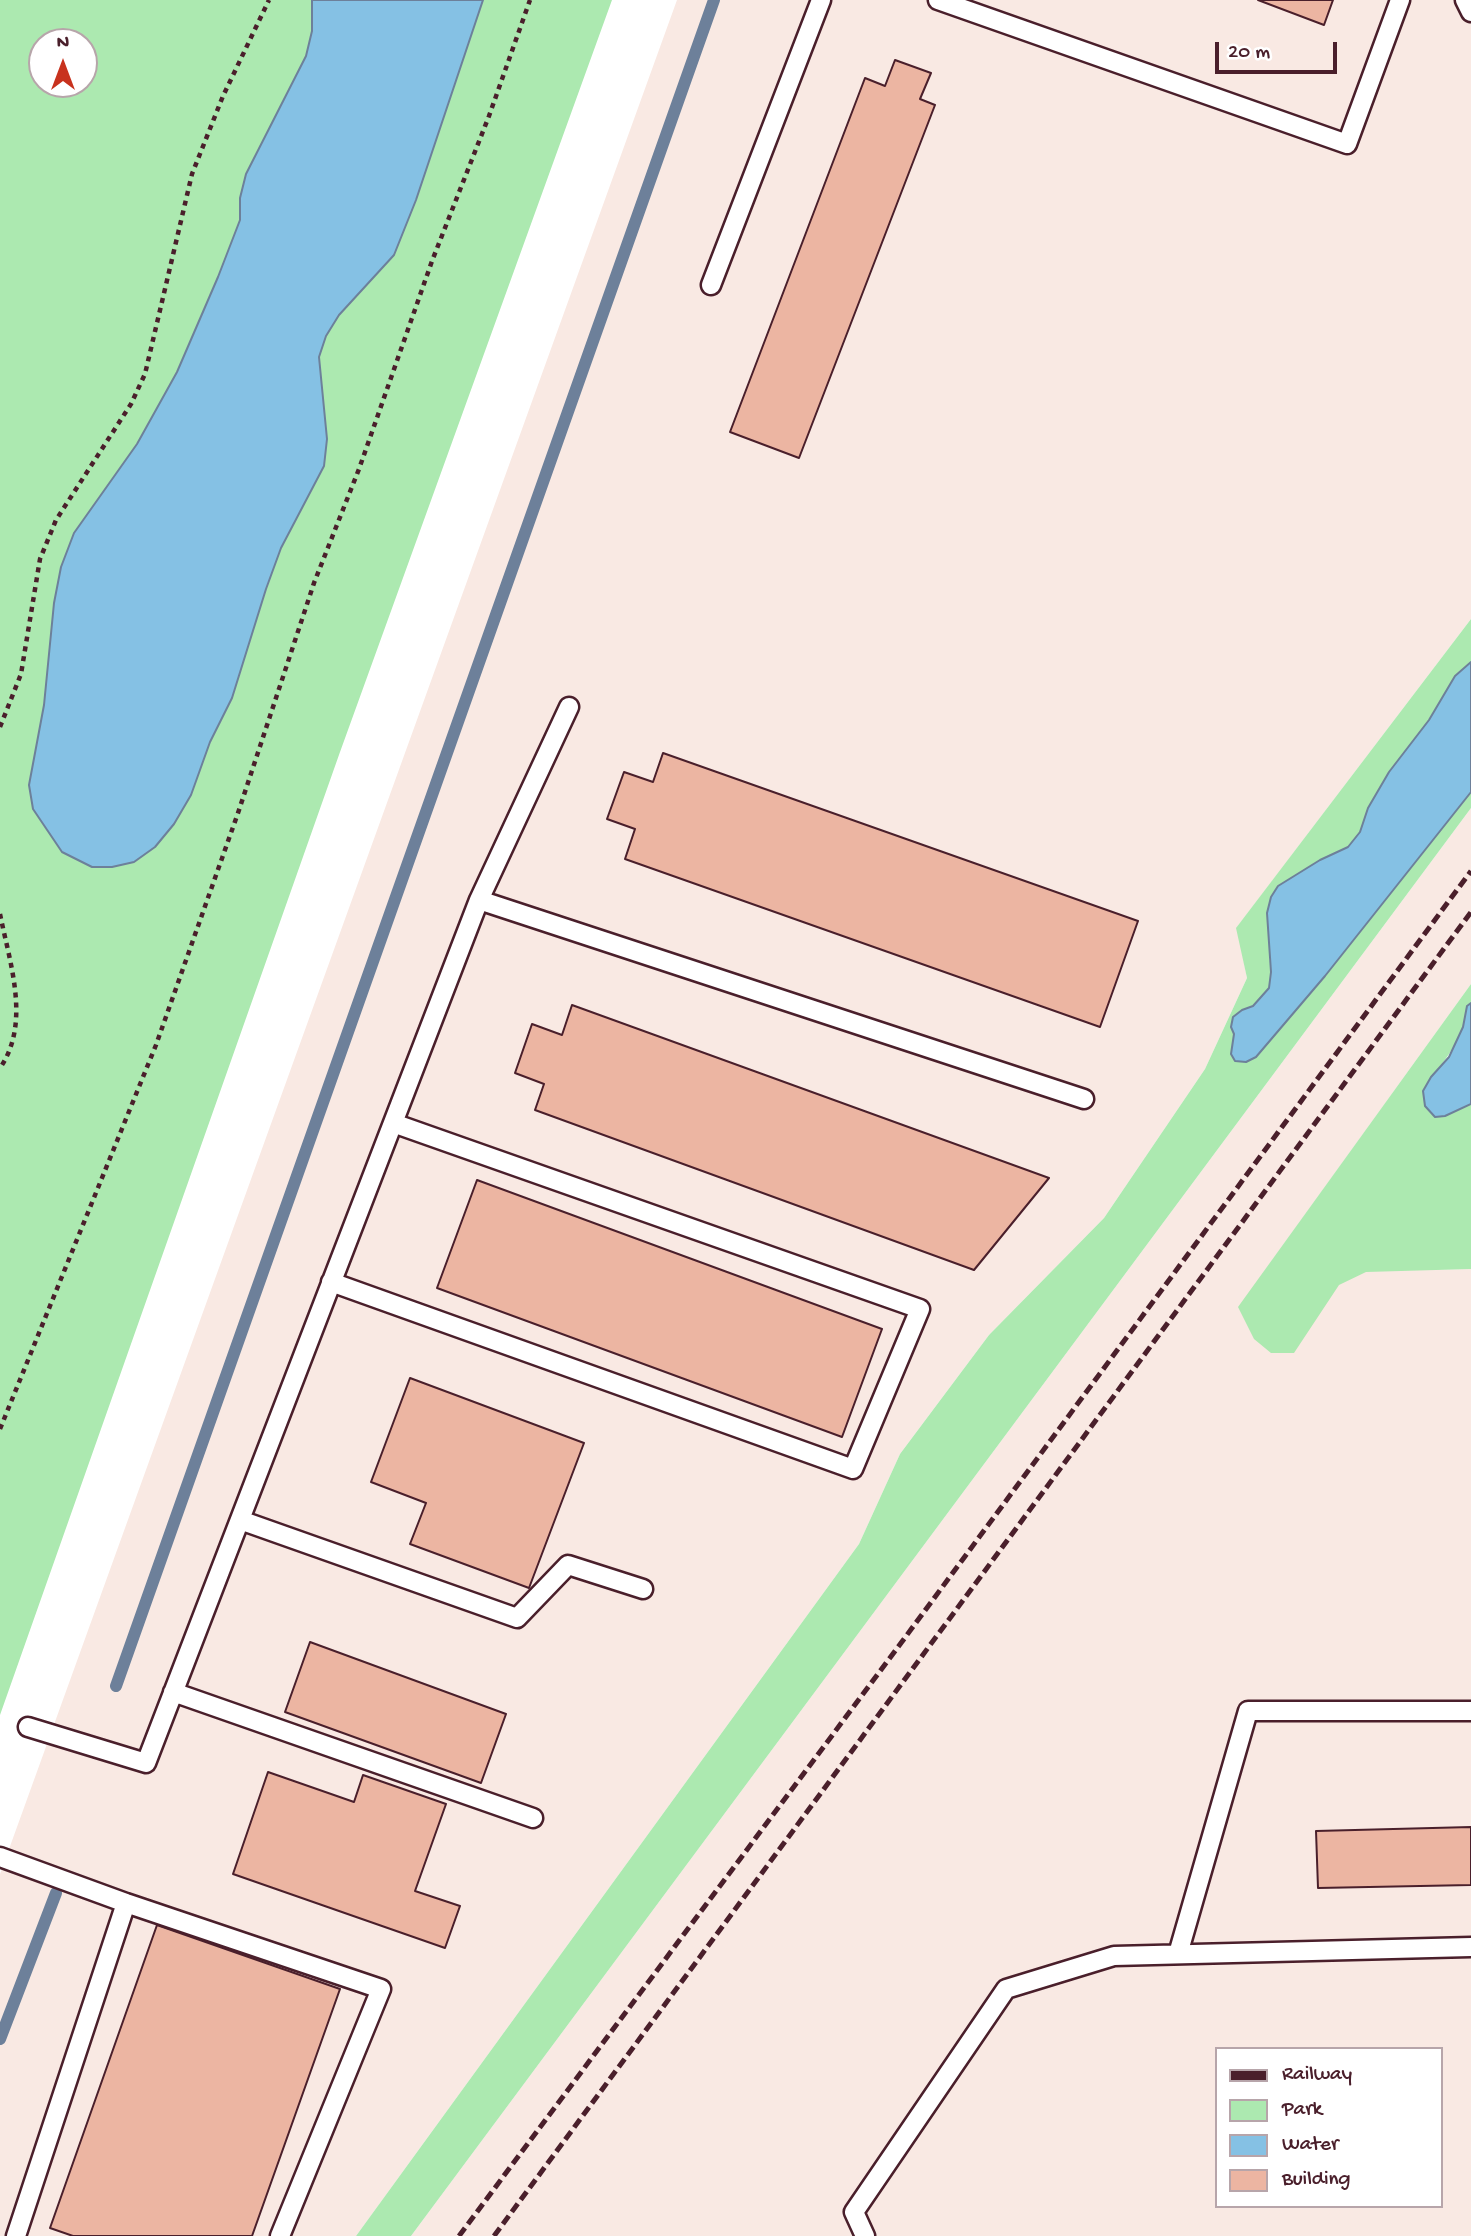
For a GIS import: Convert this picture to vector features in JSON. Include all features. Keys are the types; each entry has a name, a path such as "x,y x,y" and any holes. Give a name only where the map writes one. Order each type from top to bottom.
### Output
{"lane":[{"path":"711,285 821,0"},
{"path":"938,0 1347,144 1400,0"},
{"path":"1465,0 1471,12"},
{"path":"28,1727 146,1763 479,900 569,707"},
{"path":"479,900 1084,1099"},
{"path":"331,1282 853,1469 920,1309 393,1123"},
{"path":"240,1520 517,1618 568,1565 643,1589"},
{"path":"173,1692 533,1818"},
{"path":"1178,1954 1248,1711 1471,1711"},
{"path":"0,1857 126,1903 381,1989 280,2236"},
{"path":"16,2236 126,1903"},
{"path":"865,2236 854,2211 1006,1989 1114,1956 1471,1947"}],"path":[{"path":"0,727 21,674 40,559 56,520 131,404 145,373 192,174 223,96 269,0"},
{"path":"0,1429 156,1045 239,813 314,583 359,469 432,261 489,116 530,0"},
{"path":"0,914 14,984 16,1011 16,1032 9,1056 0,1068"}],"shaded area":[{"path":"677,0 1471,0 1471,619 1237,927 1247,978 1205,1069 1104,1218 989,1335 900,1454 859,1544 356,2236 0,2236 0,1874"},
{"path":"1471,808 1471,984 1263,1273 1471,1269 1471,2236 411,2236"}],"green space":[{"path":"0,0 612,0 340,752 0,1715"},
{"path":"1471,619 1471,662 1455,676 1429,720 1389,772 1368,808 1360,832 1348,847 1320,860 1279,886 1269,952 1269,988 1253,1006 1242,1010 1232,1043 1246,1062 1256,1057 1325,976 1471,792 1471,808 411,2236 356,2236 859,1544 900,1454 989,1335 1104,1218 1205,1069 1247,978 1236,928"},
{"path":"1471,984 1471,1003 1459,1036 1431,1077 1445,1116 1471,1104 1471,1269 1366,1272 1339,1285 1294,1353 1271,1353 1254,1339 1238,1307"}],"water":[{"path":"312,0 483,0 416,200 394,255 339,315 326,336 319,357 327,439 324,466 281,548 232,698 210,742 191,795 174,824 155,847 134,862 112,867 92,867 62,852 33,809 29,785 44,705 54,603 61,567 74,533 137,444 177,372 240,220 240,198 246,174 306,56 312,31"},
{"path":"1471,662 1471,792 1325,976 1256,1057 1246,1062 1235,1061 1231,1054 1233,1017 1253,1006 1269,988 1271,972 1267,913 1271,897 1278,886 1320,860 1348,847 1360,832 1368,808 1389,772 1429,720 1455,676"},
{"path":"1471,1003 1471,1104 1445,1116 1435,1117 1425,1106 1423,1091 1431,1077 1449,1057 1463,1027 1467,1006"}],"building":[{"path":"1258,0 1333,0 1324,25"},
{"path":"895,60 931,73 920,99 935,105 799,458 730,432 865,78 885,86"},
{"path":"663,753 1138,921 1100,1027 625,859 635,829 607,819 624,772 653,782"},
{"path":"572,1005 1049,1178 974,1270 535,1110 544,1084 515,1073 532,1024 562,1035"},
{"path":"477,1180 882,1329 842,1437 437,1288"},
{"path":"410,1378 584,1443 529,1588 410,1544 426,1503 371,1482"},
{"path":"310,1642 506,1714 481,1783 285,1712"},
{"path":"268,1772 354,1802 363,1775 446,1804 415,1891 460,1906 445,1948 233,1874"},
{"path":"1471,1827 1471,1885 1318,1888 1316,1831"},
{"path":"157,1925 340,1989 252,2236 73,2236 50,2228"}],"waterway":[{"path":"116,1686 714,0"},
{"path":"0,2039 56,1893"}],"railway":[{"path":"459,2236 1471,871"},
{"path":"494,2236 1471,912"}]}
